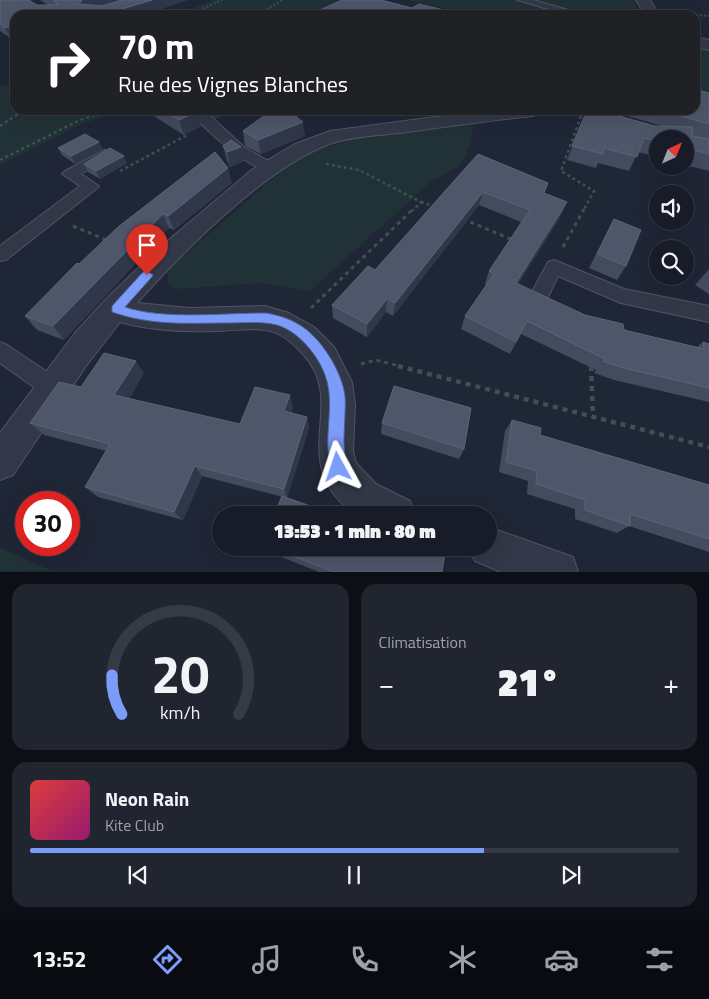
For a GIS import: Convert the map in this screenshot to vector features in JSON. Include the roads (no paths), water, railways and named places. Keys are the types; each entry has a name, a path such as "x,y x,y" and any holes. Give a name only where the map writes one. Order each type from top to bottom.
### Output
{"street":[{"path":"643,0 654,10"},
{"path":"0,462 86,341 159,262 269,167 300,149 337,135 478,115"},
{"path":"116,309 136,316 164,318 266,318 281,321 296,328 321,353 335,381 338,395 336,447 338,467 346,481 359,494 380,506"},
{"path":"497,550 558,572"}],"lane":[{"path":"522,0 561,10"},
{"path":"202,115 238,150 269,167"},
{"path":"0,255 91,186 70,174 105,154"},
{"path":"541,292 554,267 621,296 709,314"},
{"path":"0,352 53,388"}]}
